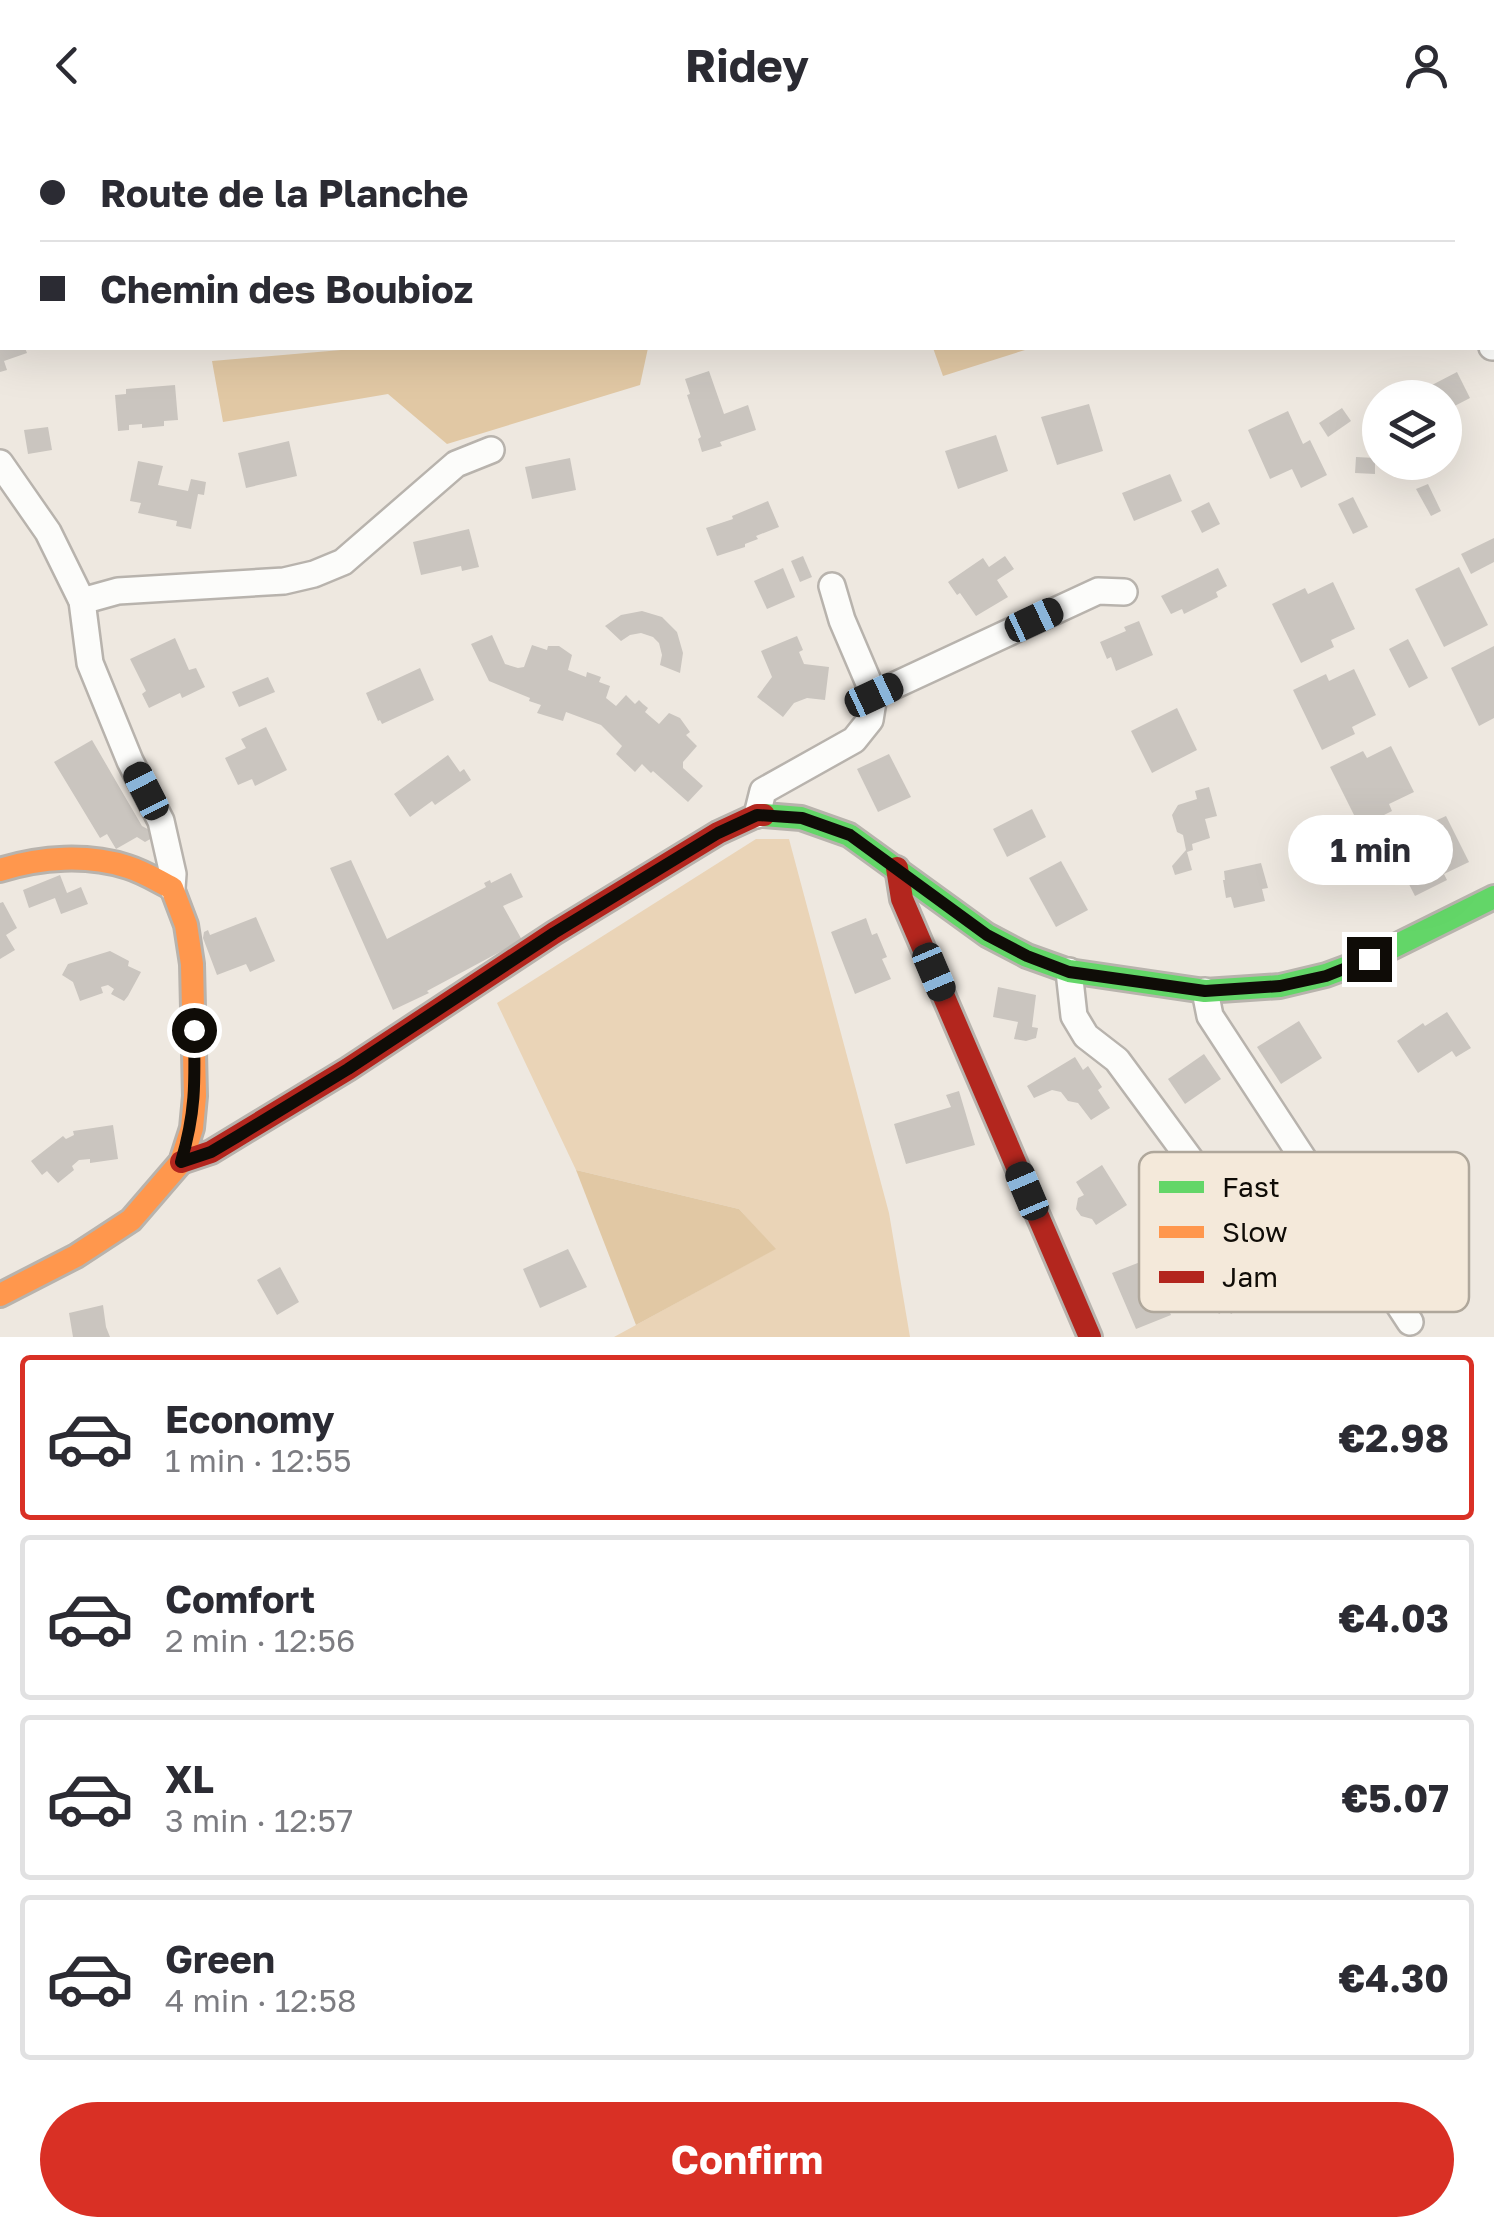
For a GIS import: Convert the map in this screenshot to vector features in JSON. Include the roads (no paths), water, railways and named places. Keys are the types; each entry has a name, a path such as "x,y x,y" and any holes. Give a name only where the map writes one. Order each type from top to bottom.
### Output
{"street":[{"path":"82,601 118,591 284,581 314,574 343,562 456,464 491,450"},
{"path":"0,463 48,532 82,601 90,662 130,761 160,822 192,964 195,1096 192,1128 181,1162 131,1220 76,1256 0,1296"},
{"path":"757,815 763,791 854,740 870,720 874,695 832,586"},
{"path":"874,695 1098,591 1124,592"},
{"path":"181,1162 211,1152 348,1069 554,933 718,833 757,815 802,818 850,835 987,935 1027,956 1069,972 1205,991 1280,986 1326,976 1494,897"},
{"path":"0,870 58,859 123,865 172,888"},
{"path":"898,868 902,899 1090,1337"},
{"path":"1069,972 1074,1016 1086,1036 1117,1060 1185,1152"},
{"path":"1205,991 1210,1016 1299,1152"},
{"path":"1403,1312 1410,1322"}]}
